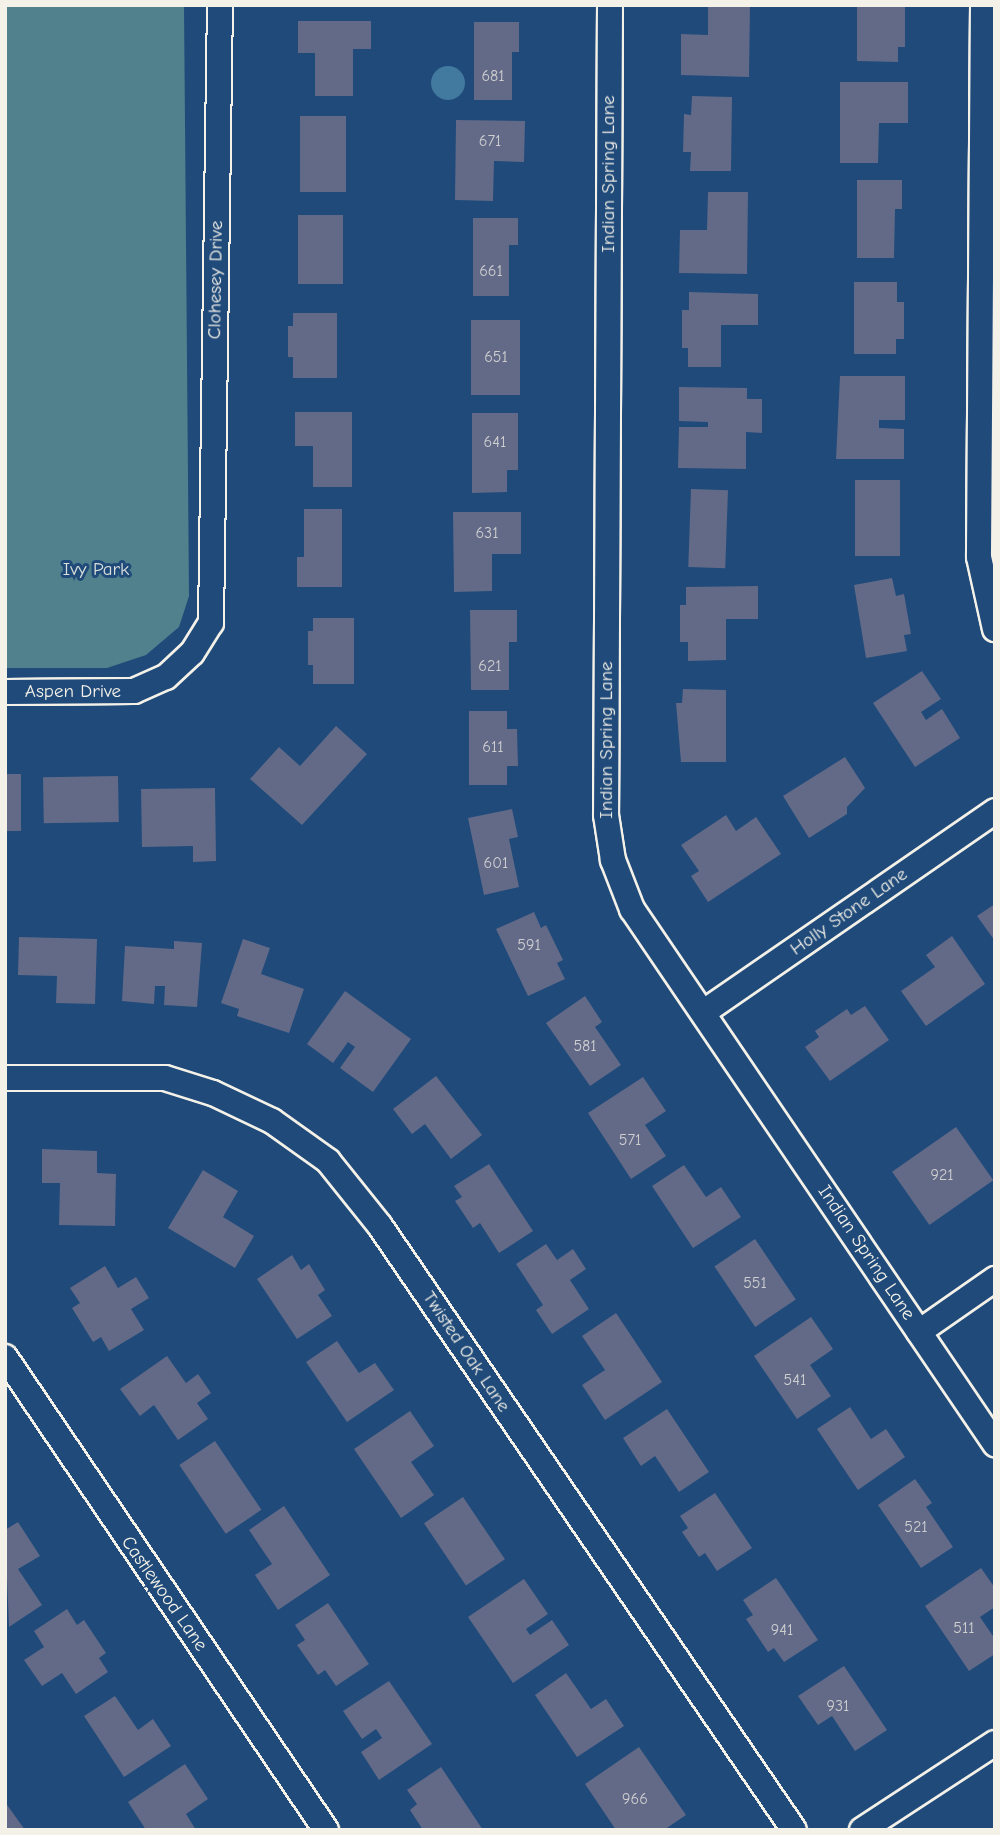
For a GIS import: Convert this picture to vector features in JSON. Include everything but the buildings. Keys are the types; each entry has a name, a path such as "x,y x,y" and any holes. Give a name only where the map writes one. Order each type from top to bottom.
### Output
{"street":[{"name":"Clohesey Drive","path":"212,554 219,5"},
{"name":"Indian Spring Lane","path":"610,5 606,815 613,860 632,909 995,1444"},
{"path":"984,5 989,146 979,557 995,629"},
{"name":"Aspen Drive","path":"5,692 134,691 166,677 192,653 211,623 212,554"},
{"name":"Holly Stone Lane","path":"704,1012 995,811"},
{"name":"Twisted Oak Lane","path":"5,1079 165,1079 213,1093 272,1121 328,1161 380,1226 794,1830"},
{"path":"919,1332 995,1279"},
{"name":"Castlewood Lane","path":"5,1357 39,1413 326,1830"},
{"path":"862,1830 995,1743"}],"green space":[{"name":"Ivy Park","path":"5,5 184,5 189,596 179,627 146,655 107,668 5,668"}],"water":[{"path":"448,66 460,71 465,83 460,95 448,100 436,95 431,83 436,71"}]}
